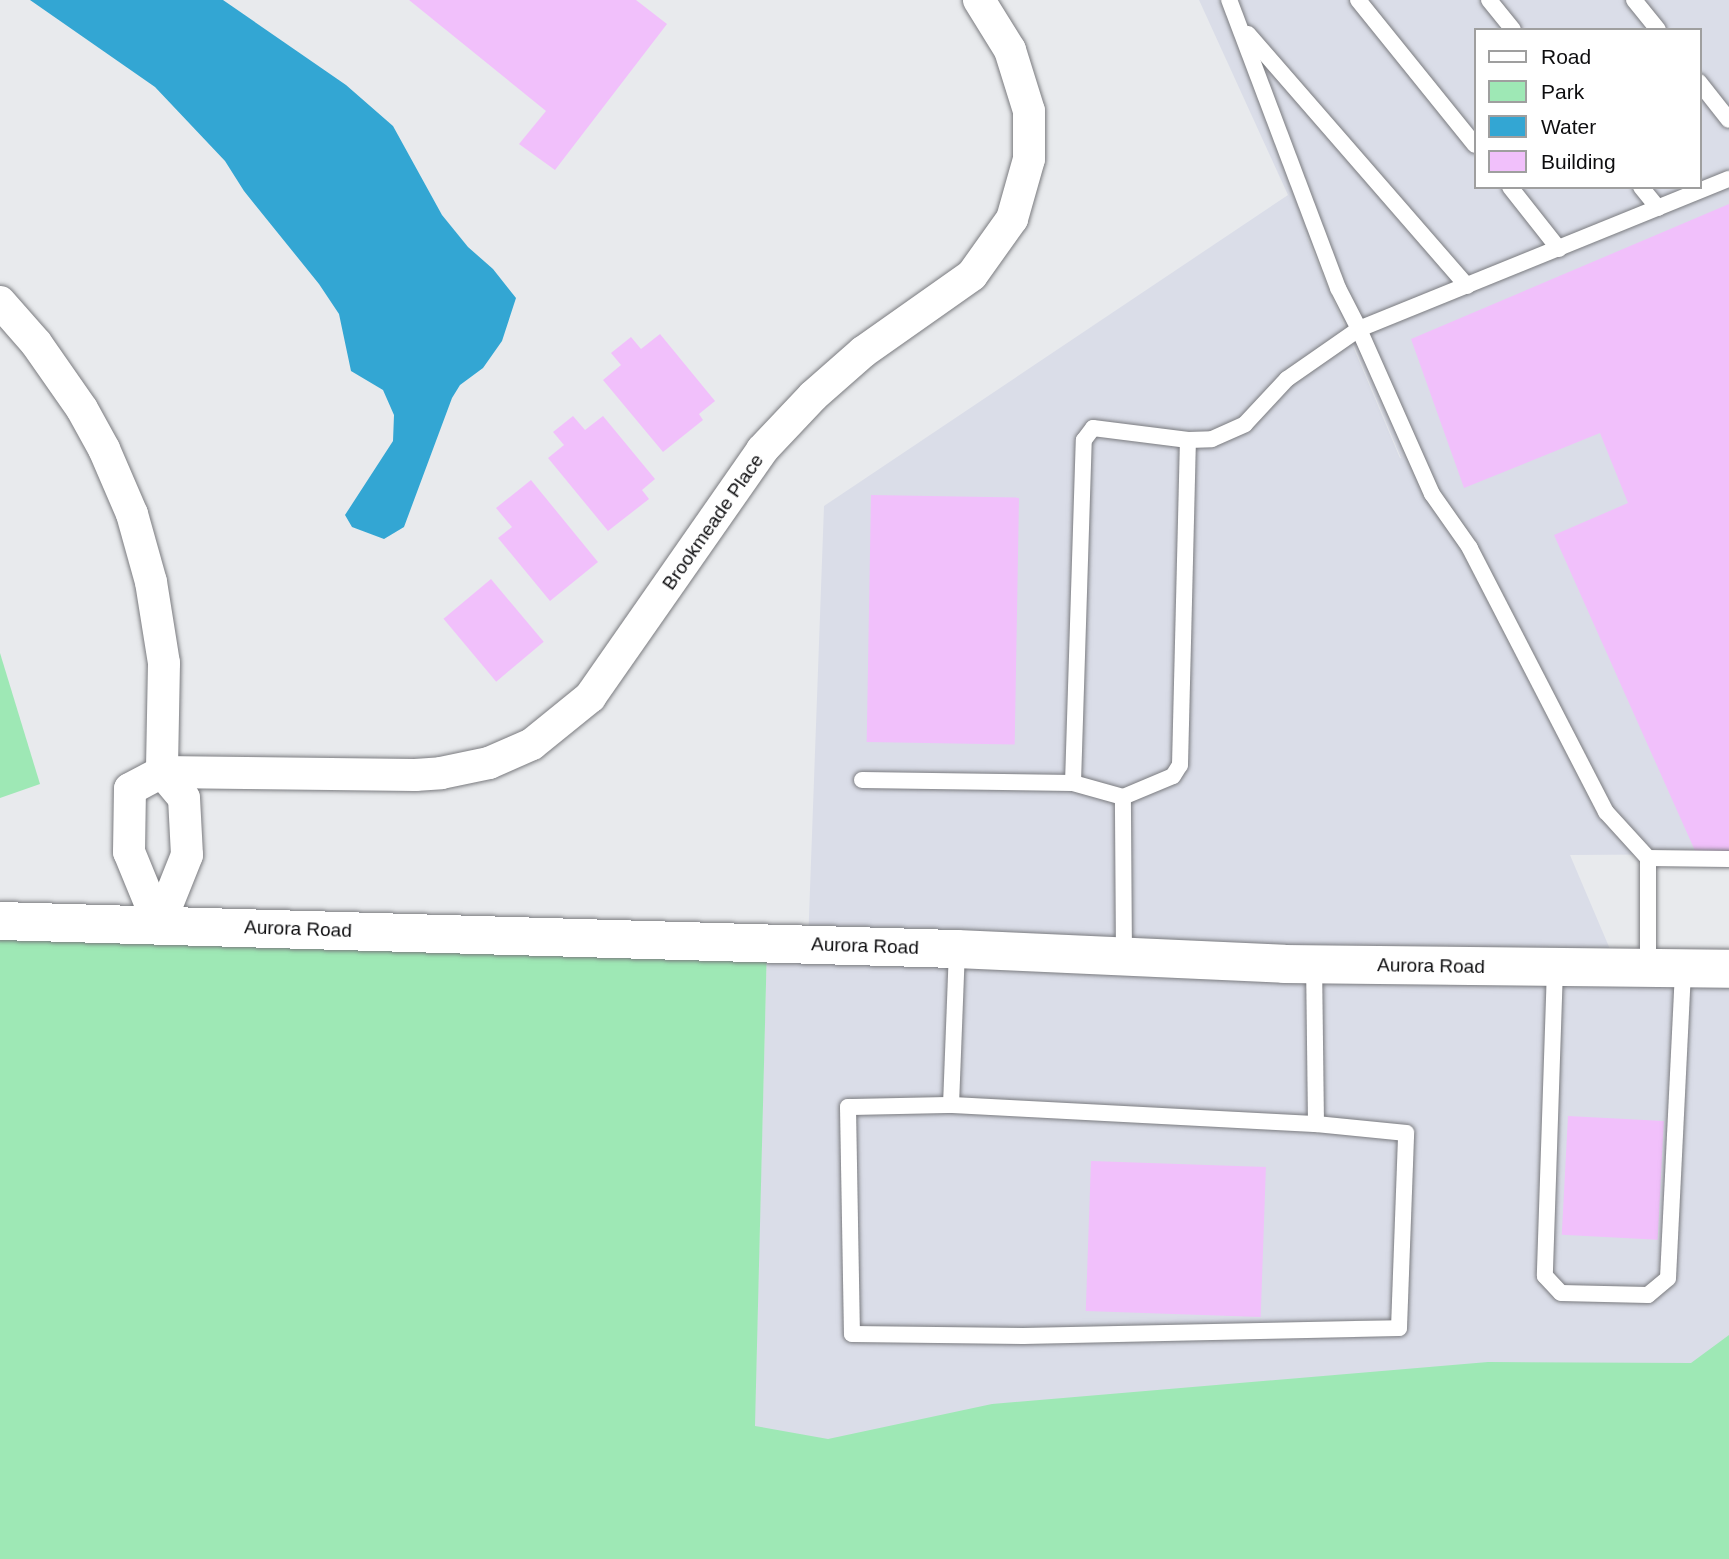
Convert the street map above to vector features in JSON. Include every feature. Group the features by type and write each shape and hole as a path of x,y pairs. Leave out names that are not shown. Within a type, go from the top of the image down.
{"main road":[{"name":"Aurora Road","path":"0,921 957,949 1314,964 1700,971"}],"street":[{"name":"Brookmeade Place","path":"162,772 441,774 489,764 532,744 590,697 762,450 813,396 863,352 972,275 1012,219 1029,159 1029,111 1010,50 979,0"},
{"path":"0,302 36,343 82,410 104,449 132,514 151,582 164,663 162,772 184,798 187,855 159,925"},
{"path":"159,925 129,852 130,789 162,772"}],"lane":[{"path":"1229,0 1338,288 1432,494 1470,548 1606,812 1648,858 1700,971 1668,1278 1648,1295 1561,1293 1545,1276 1555,968"},
{"path":"1358,0 1474,144"},
{"path":"1489,0 1511,28"},
{"path":"1634,0 1656,28"},
{"path":"1240,26 1467,286"},
{"path":"1701,85 1729,120"},
{"path":"1073,783 1083,440 1093,428 1188,440 1212,439 1245,424 1287,379 1359,329 1729,180"},
{"path":"1512,189 1559,248"},
{"path":"1643,189 1658,208"},
{"path":"862,780 1073,783 1123,797 1172,776 1180,765 1188,440"},
{"path":"1123,797 1124,957"},
{"path":"1648,858 1729,859"},
{"path":"951,1105 957,949"},
{"path":"1314,964 1316,1124"},
{"path":"951,1105 1316,1124 1406,1133 1399,1328 1023,1336 852,1334 848,1107 951,1105"}],"shaded area":[{"path":"1199,0 1729,0 1729,854 1570,855 1618,968 1729,969 1729,1435 752,1524 767,944 808,944 824,506 1288,195","holes":["1302,225 1312,246 1401,458"]}],"green space":[{"path":"0,653 40,784 0,798"},
{"path":"0,921 767,944 755,1426 828,1439 992,1404 1488,1362 1691,1363 1729,1335 1729,1559 0,1559"}],"water":[{"path":"30,0 223,0 346,85 393,126 442,215 468,247 493,269 516,298 502,341 483,368 460,385 452,398 404,527 384,539 352,527 345,515 393,441 394,415 383,390 351,371 339,314 319,284 244,191 225,161 155,87"}],"building":[{"path":"409,0 636,0 667,24 555,170 519,144 546,111"},
{"path":"1729,204 1729,853 1696,853 1554,535 1628,503 1600,433 1464,488 1411,339"},
{"path":"660,334 715,401 699,414 703,420 663,452 603,380 621,365 611,353 631,337 641,349"},
{"path":"573,416 585,430 603,416 655,479 642,490 649,499 608,531 548,458 564,445 553,432"},
{"path":"531,480 598,562 550,601 498,538 512,527 496,508"},
{"path":"871,495 1019,498 1015,745 867,742"},
{"path":"491,579 544,642 496,682 444,619"},
{"path":"1568,1116 1664,1121 1658,1240 1562,1235"},
{"path":"1091,1161 1266,1167 1261,1317 1086,1311"}]}
